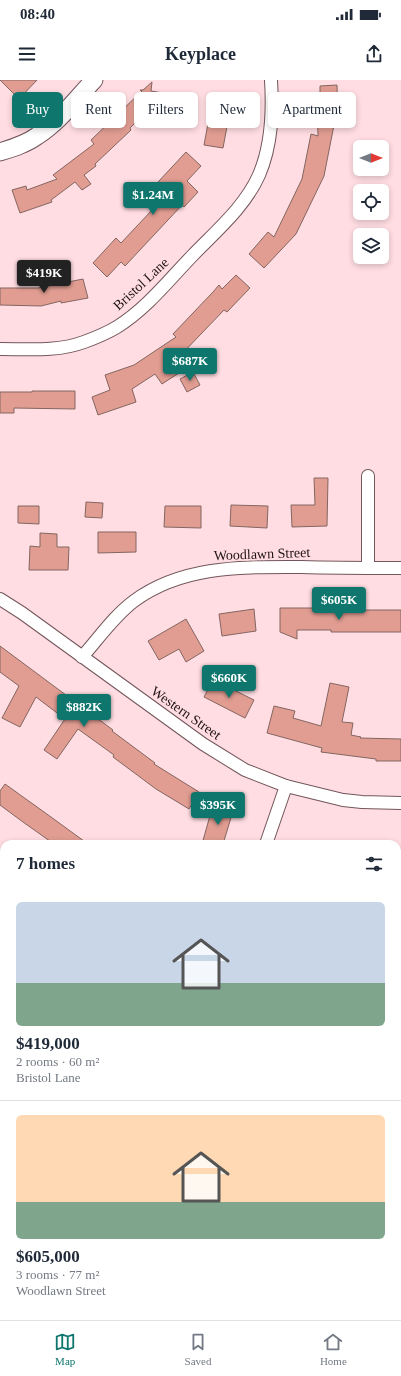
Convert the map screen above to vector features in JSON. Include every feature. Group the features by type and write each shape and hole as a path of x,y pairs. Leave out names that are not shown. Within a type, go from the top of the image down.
{"street":[{"path":"0,152 20,145 36,137 52,125 94,80"},
{"name":"Bristol Lane","path":"0,349 44,350 67,347 82,343 117,327 136,313 154,296 236,210 253,187 265,159 271,123 271,80"},
{"path":"368,476 368,568"},
{"name":"Woodlawn Street","path":"82,657 123,611 135,601 149,592 184,576 210,570 232,568 401,568"},
{"name":"Western Street","path":"0,599 22,613 203,744 245,770 286,786 342,800 401,803"},
{"path":"267,840 286,786"}],"building":[{"path":"0,80 37,80 26,92 12,92"},
{"path":"152,82 151,91 157,92 141,92 142,91 140,90 143,90"},
{"path":"337,85 337,92 320,92 320,86"},
{"path":"134,99 134,124 130,128 131,130 95,164 96,166 84,175 91,184 82,190 75,182 51,200 52,202 20,213 12,190 26,186 27,190 57,179 53,175 94,144 91,140 103,128 126,128 126,106"},
{"path":"207,128 227,128 223,148 204,145"},
{"path":"318,128 333,128 324,176 296,234 264,268 249,254 268,232 274,237 302,179 311,134 318,136"},
{"path":"186,152 201,166 187,181 198,192 184,207 182,205 125,266 121,262 107,277 93,263 116,238 121,243 169,192 158,182"},
{"path":"236,275 250,288 227,312 224,310 178,358 185,369 162,384 155,374 132,389 136,402 98,415 92,397 110,390 105,375 134,365 176,337 173,334 219,285 222,289"},
{"path":"83,279 88,298 61,303 61,301 41,306 0,305 0,288 38,288"},
{"path":"193,372 200,385 187,392 180,379"},
{"path":"75,391 75,409 14,408 14,413 0,413 0,392"},
{"path":"314,478 328,478 327,526 292,527 291,505 315,505"},
{"path":"86,502 103,503 102,518 85,517"},
{"path":"231,505 268,506 267,528 230,526"},
{"path":"18,506 39,506 39,524 18,523"},
{"path":"165,506 201,506 201,528 164,527"},
{"path":"98,532 136,532 136,552 98,553"},
{"path":"40,533 57,534 57,547 69,547 68,570 29,570 30,546 40,547"},
{"path":"280,608 315,608 315,610 401,610 401,632 331,632 331,630 297,630 297,639 280,632"},
{"path":"254,609 256,631 222,636 219,614"},
{"path":"186,619 204,651 186,662 179,649 159,660 148,641"},
{"path":"0,646 113,730 112,731 155,763 154,764 199,792 189,809 156,789 113,757 114,755 78,729 57,759 44,750 65,719 36,697 20,727 2,718 19,686 0,672"},
{"path":"213,680 224,685 229,695 228,687 254,700 245,718 204,697"},
{"path":"330,683 349,687 342,722 353,723 351,735 361,737 360,738 401,739 401,761 376,761 376,759 321,752 322,748 267,733 274,706 295,711 293,718 321,726"},
{"path":"5,784 82,840 48,840 0,805 0,791"},
{"path":"213,805 233,811 224,840 203,840"}]}
